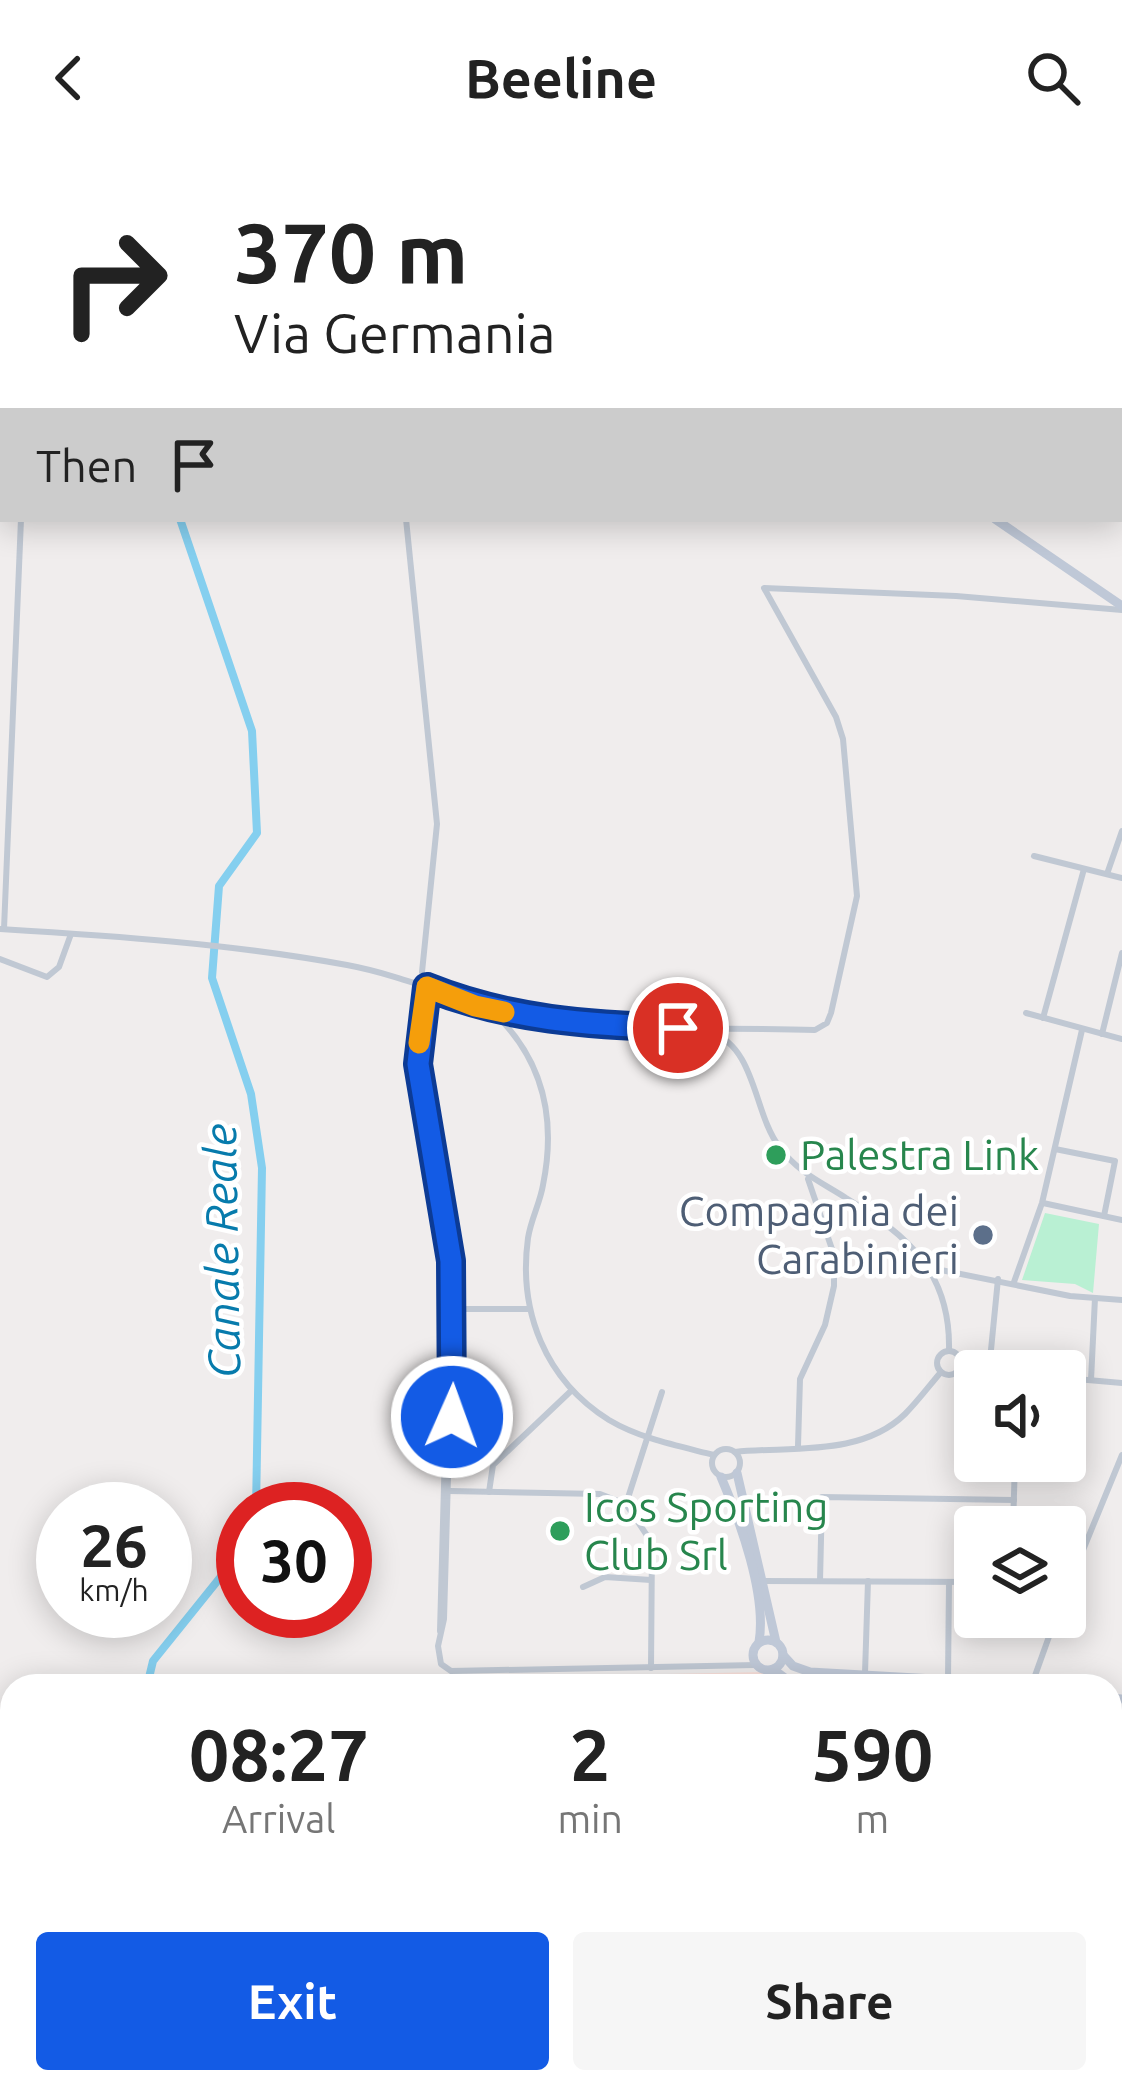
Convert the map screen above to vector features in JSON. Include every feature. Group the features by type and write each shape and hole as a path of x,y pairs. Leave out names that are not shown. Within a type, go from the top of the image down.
{"street":[{"path":"21,522 2,929 347,965 490,1009 577,1024 708,1031 815,1030 827,1024 857,896 843,739 836,717 764,588 1122,608"},
{"path":"406,522 437,824 422,972 427,987 420,1025 420,1093 451,1261 453,1309 447,1364 441,1664 451,1671 756,1665 779,1674"},
{"path":"999,522 1122,608"},
{"path":"1107,874 1122,831"},
{"path":"1034,856 1122,878"},
{"path":"1043,1018 1084,868"},
{"path":"0,959 47,977 59,967 71,934"},
{"path":"1102,1034 1122,953"},
{"path":"490,1009 516,1033 532,1059 549,1126 542,1189 527,1247 529,1309 549,1361 572,1390 610,1420 647,1437 714,1455 725,1449 840,1445 884,1430 904,1415 941,1372 939,1357 949,1351"},
{"path":"1026,1013 1122,1039"},
{"path":"1014,1282 1042,1203 1082,1030"},
{"path":"708,1031 727,1038 741,1054 763,1120 779,1148 807,1177 882,1221 937,1278 946,1306 949,1351"},
{"path":"1055,1149 1115,1161 1104,1216"},
{"path":"798,1446 800,1379 825,1325 834,1286 834,1255 807,1177"},
{"path":"1042,1203 1122,1220"},
{"path":"929,1268 1070,1296 1122,1300"},
{"path":"993,1350 998,1279"},
{"path":"1091,1380 1095,1298"},
{"path":"453,1309 529,1309"},
{"path":"440,1631 450,1491 451,1333"},
{"path":"949,1351 954,1354"},
{"path":"941,1372 954,1373"},
{"path":"1086,1380 1122,1383"},
{"path":"489,1492 493,1465 572,1390"},
{"path":"626,1504 662,1392"},
{"path":"735,1452 776,1642 794,1666 847,1674"},
{"path":"714,1455 712,1466 738,1515 762,1623 753,1650 756,1665"},
{"path":"1086,1538 1122,1455"},
{"path":"721,1477 737,1473"},
{"path":"1014,1482 1014,1506"},
{"path":"450,1491 600,1494 626,1504 652,1543 651,1669"},
{"path":"820,1581 822,1497 1014,1500"},
{"path":"583,1587 604,1577 651,1580"},
{"path":"764,1581 954,1582"},
{"path":"865,1674 868,1581"},
{"path":"948,1674 950,1582"},
{"path":"1036,1674 1049,1638"},
{"path":"759,1642 776,1642"},
{"path":"772,1669 783,1655"},
{"path":"526,1670 526,1674"}],"shaded area":[{"path":"763,1672 766,1674 667,1674"}],"green space":[{"path":"1045,1213 1099,1224 1093,1293 1075,1284 1022,1280"}],"waterway":[{"name":"Canale Reale","path":"181,522 252,731 257,833 219,886 212,978 251,1094 262,1168 256,1482"},
{"name":"Canale Reale","path":"150,1674 153,1661 216,1583"}],"slow traffic":[{"path":"419,1043 427,987 504,1012"}],"place":[{"name":"Palestra Link","path":"776,1155"},
{"name":"Compagnia dei Carabinieri","path":"983,1235"},
{"name":"Icos Sporting Club Srl","path":"560,1531"}],"route":[{"path":"452,1417 451,1261 418,1064 427,987 475,1006 546,1020 678,1028"}]}
